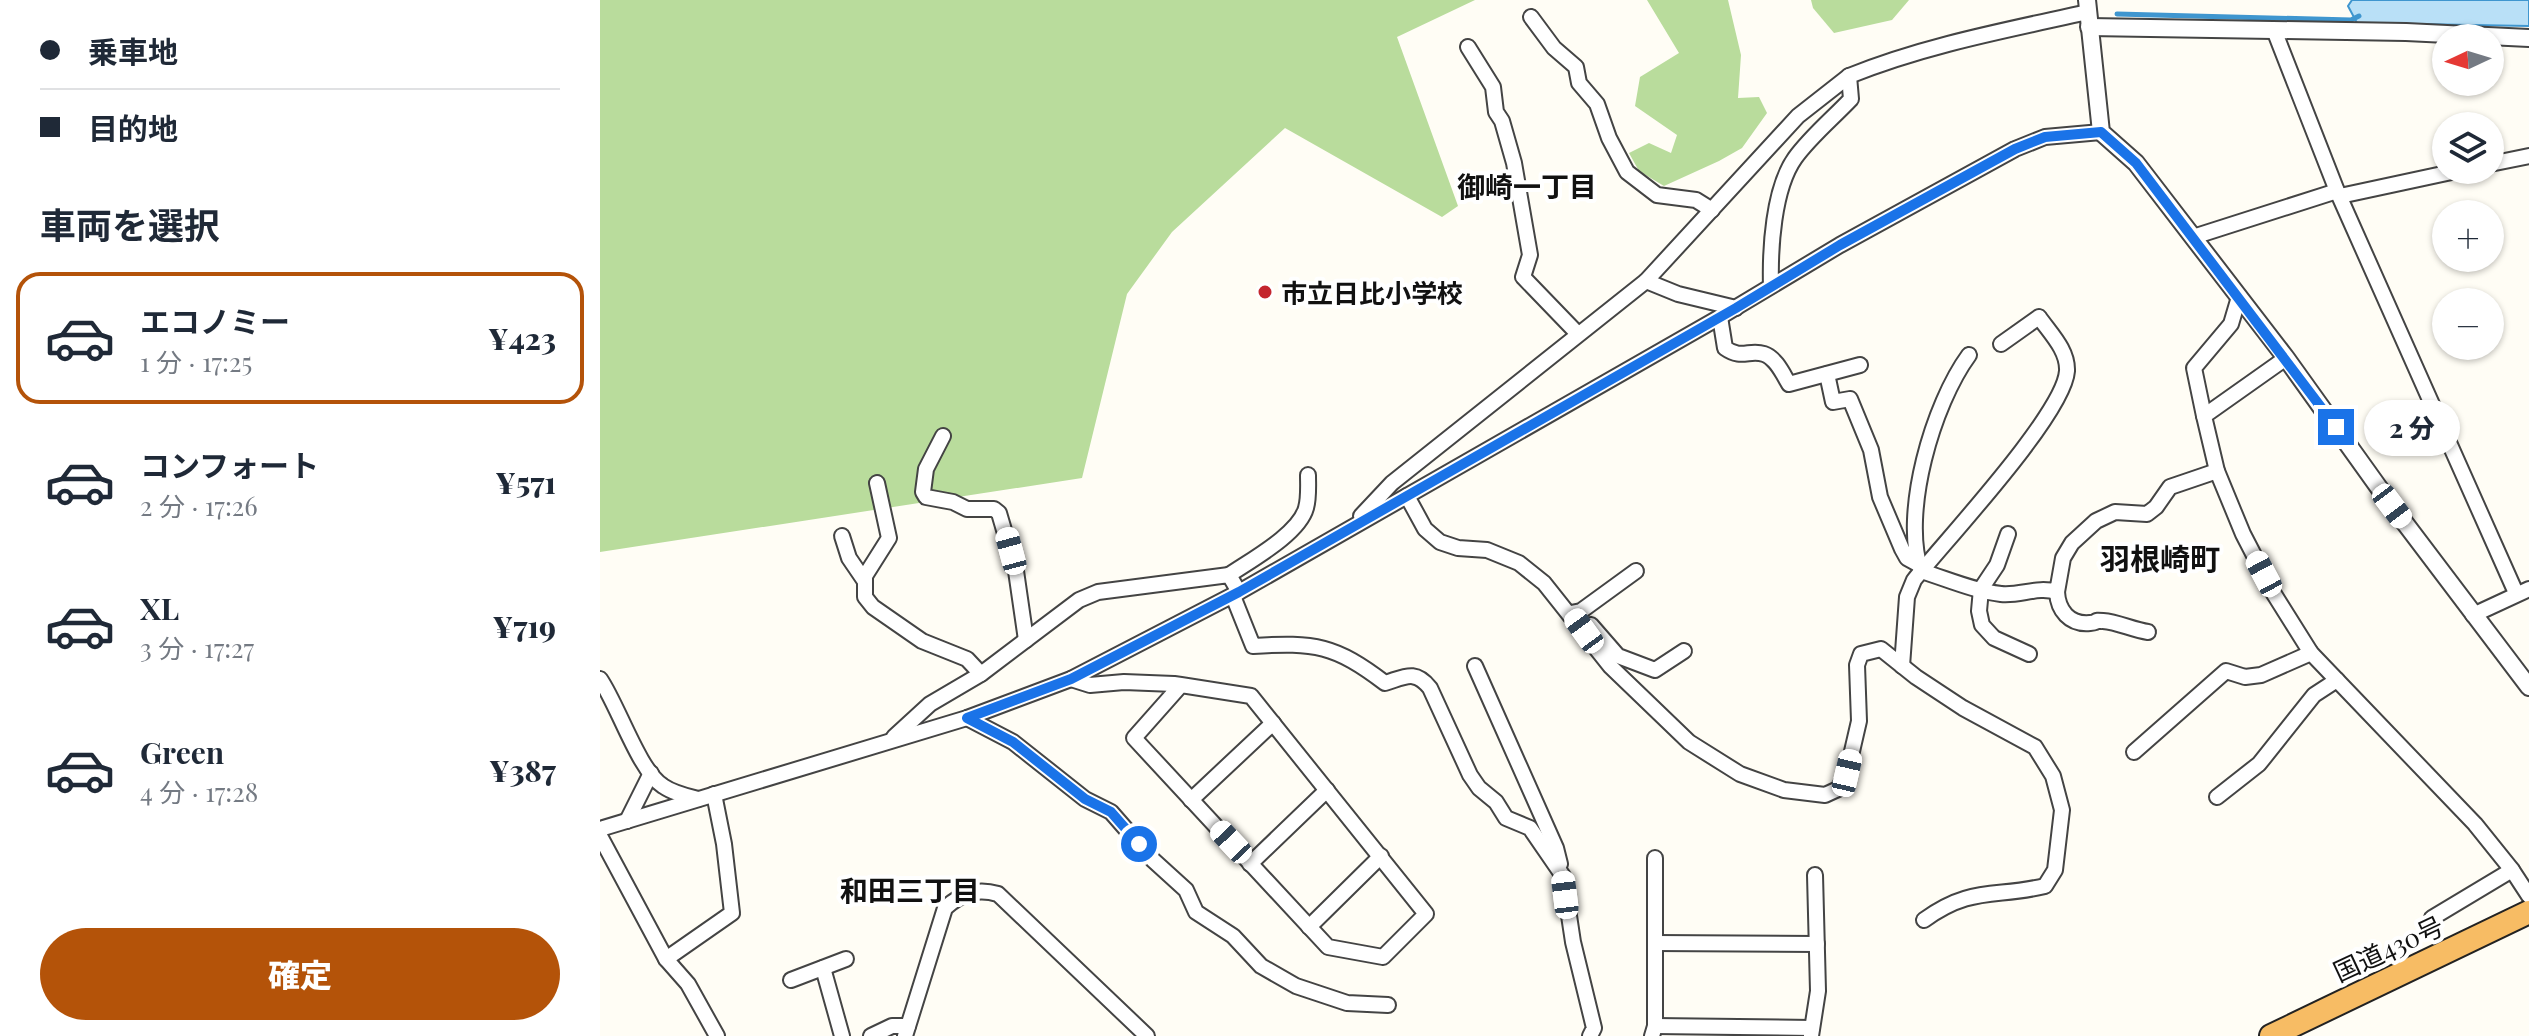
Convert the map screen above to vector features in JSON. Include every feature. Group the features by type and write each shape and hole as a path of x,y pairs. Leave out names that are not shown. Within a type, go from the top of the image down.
{"highway":[{"name":"国道430号","path":"2271,1036 2529,912"}],"street":[{"path":"2088,13 2101,132 2136,163 2286,358 2529,687"},
{"path":"1352,525 1392,483 1646,281 1798,116 1849,76 1937,46 2088,13 2274,30 2529,38"},
{"path":"1531,17 1554,48 1576,67 1579,83 1597,104 1609,138 1627,172 1657,195 1696,200 1712,210"},
{"path":"2274,30 2339,194 2523,591 2473,615"},
{"path":"1468,47 1493,87 1496,112 1502,121 1514,163 1530,255 1523,277 1578,334"},
{"path":"1771,286 1770,257 1781,190 1794,159 1851,99 1849,76"},
{"path":"600,829 967,718 1071,679 1236,594 1736,308 1840,245 2015,149 2045,137 2101,132"},
{"path":"2504,161 2529,156"},
{"path":"2193,237 2339,194 2432,176"},
{"path":"1646,281 1678,294 1736,308"},
{"path":"2239,297 2231,324 2194,368 2217,471 2249,546 2274,594 2311,653 2475,824 2529,896"},
{"path":"1720,317 1725,348 1735,355 1763,353 1775,362 1789,384 1860,365"},
{"path":"1902,666 1907,597 1920,568 2044,422 2062,392 2067,371 2064,353 2039,317 2001,344"},
{"path":"1920,568 1915,555 1914,515 1920,481 1944,396 1969,355"},
{"path":"2204,416 2286,358"},
{"path":"1827,374 1833,402 1850,399 1871,450 1880,497 1907,558 1920,568 2000,594 2047,589 2057,592"},
{"path":"943,436 926,469 923,492 926,497 953,502 967,509 994,509 999,513 1016,571 1026,640"},
{"path":"2148,632 2100,620 2088,624 2064,615 2058,604 2057,592 2063,558 2072,543 2096,521 2115,512 2147,514 2170,487 2217,471"},
{"path":"891,740 930,704 981,674 1079,600 1098,592 1229,575 1300,522 1307,507 1308,475"},
{"path":"864,580 889,538 877,483"},
{"path":"1407,496 1425,529 1440,542 1458,548 1487,550 1519,563 1576,612 1618,656 1655,670 1684,651"},
{"path":"2008,534 1997,565 1981,589 1979,611 1982,625 1994,638 2029,654"},
{"path":"842,536 849,558 864,580 865,597 873,607 922,641 967,659 981,674"},
{"path":"1576,612 1636,571"},
{"path":"1229,575 1253,646 1310,644 1324,647 1361,665 1385,683 1411,675 1422,678 1442,708 1470,775 1479,788 1496,802 1506,818 1530,828 1563,876"},
{"path":"1576,612 1610,666 1689,742 1740,774 1784,790 1825,795 1838,789 1847,773 1859,721 1857,665 1861,654 1881,649 1963,708 2035,747 2053,776 2062,810 2055,870 2045,886 1962,897 1924,920"},
{"path":"2134,752 2226,671 2245,677 2261,675 2311,653"},
{"path":"1475,666 1556,848 1573,942 1594,1028 1590,1036"},
{"path":"600,679 659,784 698,799"},
{"path":"1071,679 1090,685 1124,682 1181,685 1251,696 1426,914 1383,957 1328,947 1134,738 1181,685"},
{"path":"2217,797 2259,764 2314,695 2337,680"},
{"path":"967,718 1013,742 1085,799 1111,812 1153,860 1186,890 1196,912 1233,936 1261,966 1296,986 1347,1003 1388,1005"},
{"path":"1191,800 1273,723"},
{"path":"627,821 651,773"},
{"path":"1250,864 1327,790"},
{"path":"666,959 732,913 714,794"},
{"path":"600,836 666,959 688,984 717,1036"},
{"path":"1309,927 1381,856"},
{"path":"1655,858 1654,1031 1811,1032 1818,991 1815,875"},
{"path":"2432,918 2512,870"},
{"path":"871,1036 892,1026 907,1031 945,908 956,898 984,890 998,894 1147,1036"},
{"path":"1655,943 1817,944"},
{"path":"791,980 846,959"},
{"path":"823,968 842,1036"}],"green space":[{"path":"600,0 1475,0 1397,37 1458,206 1442,217 1285,128 1172,232 1127,294 1082,478 600,552"},
{"path":"1647,0 1728,0 1741,55 1738,98 1759,97 1767,113 1742,148 1664,186 1639,171 1629,153 1649,143 1671,153 1677,135 1635,106 1640,77 1679,53"},
{"path":"1811,0 1909,0 1892,20 1834,33 1813,8"}],"water":[{"path":"2352,0 2529,0 2529,26 2357,23 2348,6"}],"waterway":[{"path":"2117,14 2351,20 2359,16"}],"place":[{"name":"市立日比小学校","path":"1265,292"}],"district":[{"name":"御崎一丁目","path":"1527,185"},
{"name":"羽根崎町","path":"2160,558"},
{"name":"和田三丁目","path":"910,889"}],"route":[{"path":"1139,844 1111,812 1085,799 1013,742 967,718 1071,679 1239,592 1736,308 1840,245 2015,149 2045,137 2101,132 2136,163 2336,427"}]}
